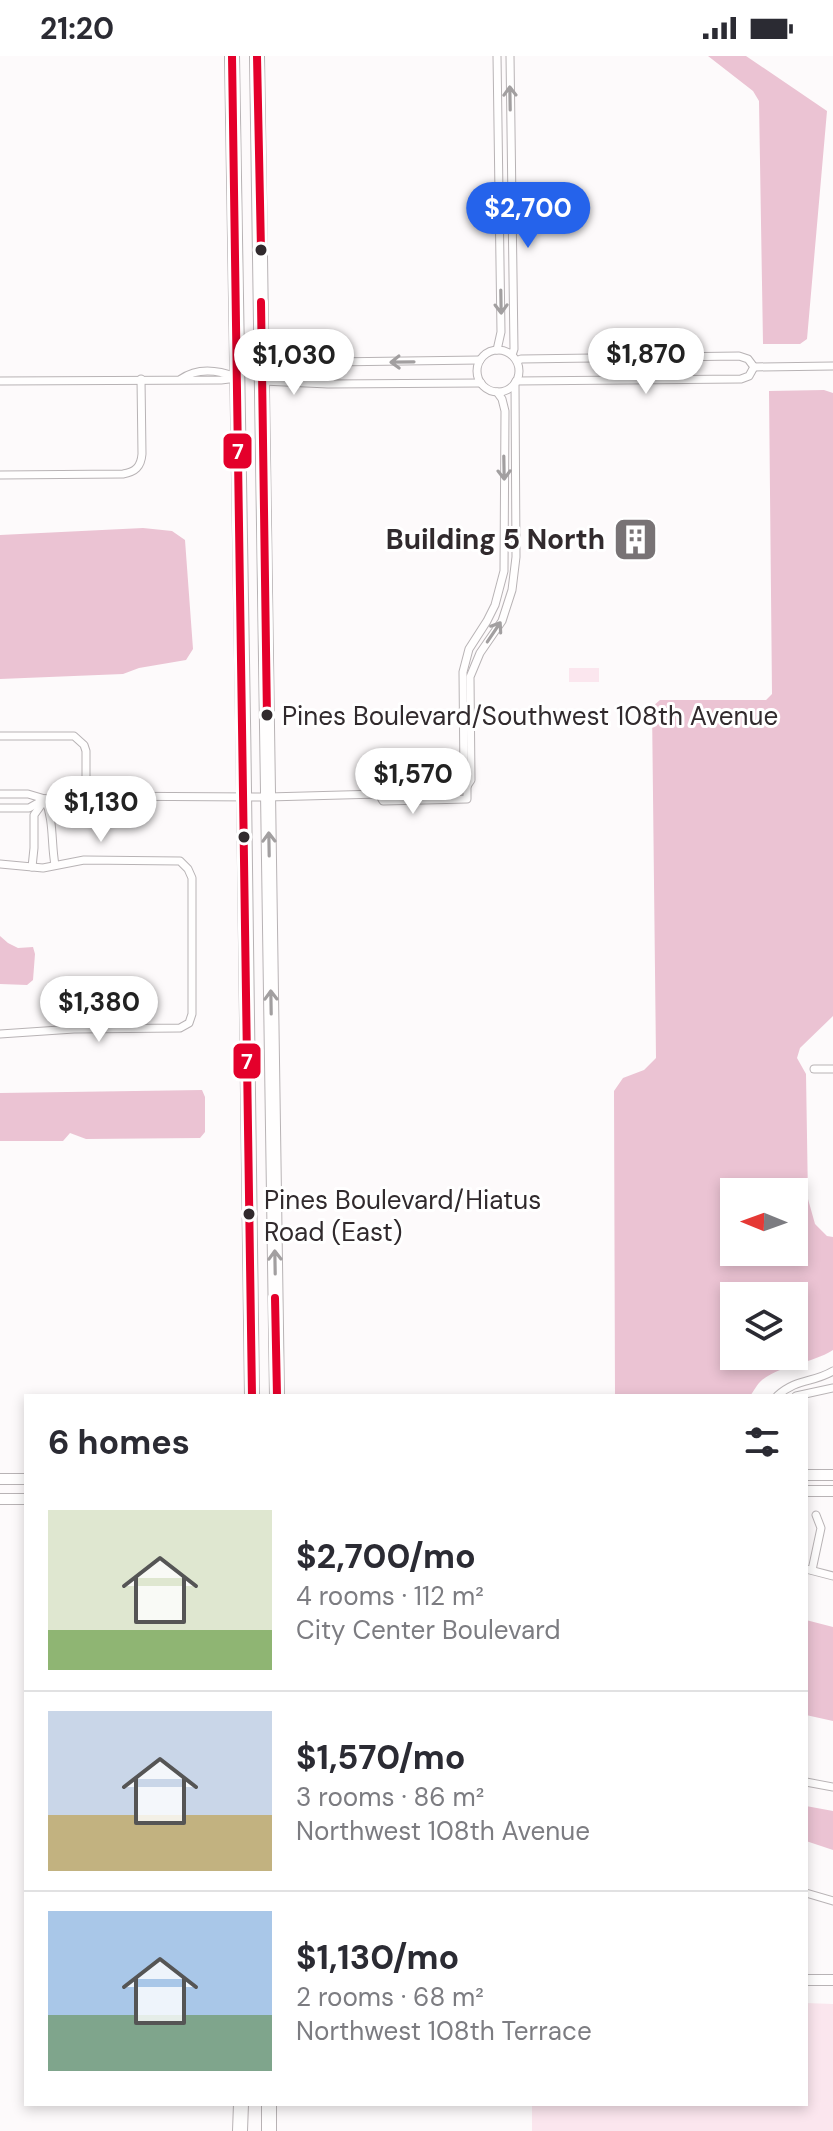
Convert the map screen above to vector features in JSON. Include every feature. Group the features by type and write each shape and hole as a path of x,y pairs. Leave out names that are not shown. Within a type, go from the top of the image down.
{"highway":[{"path":"232,56 252,1394"},
{"path":"257,56 277,1394"},
{"path":"238,338 244,357 263,381"},
{"path":"237,378 251,389 263,405"},
{"path":"240,2131 241,2106"},
{"path":"269,2106 269,2131"}],"main road":[{"path":"808,1475 833,1475"},
{"path":"0,1479 24,1479"},
{"path":"808,1491 833,1491"},
{"path":"0,1499 24,1499"},
{"path":"808,1980 833,1980"}],"street":[{"path":"497,56 501,335 497,350"},
{"path":"467,786 471,780 471,672 502,621 515,573 517,544 516,382 519,371 514,358 510,56"},
{"path":"499,140 511,139"},
{"path":"497,350 521,359 739,356 748,359 754,367 749,376 741,379 516,382 497,392 481,383 477,369 484,355 497,350"},
{"path":"263,360 480,360"},
{"path":"754,367 833,366"},
{"path":"0,381 181,379 189,373 208,371 220,371 237,378"},
{"path":"0,475 123,474 138,468 142,454 141,379"},
{"path":"263,381 326,384 481,383"},
{"path":"379,794 383,801 467,799 463,672 469,649 495,605 504,571 505,411 497,392"},
{"path":"0,736 74,736 86,751 86,796"},
{"path":"379,794 382,788 467,786"},
{"path":"0,794 28,794 45,799 379,794"},
{"path":"0,808 29,808 45,799"},
{"path":"45,799 51,813 51,846 55,865"},
{"path":"32,867 34,815 45,799"},
{"path":"0,864 43,868 84,860 180,861 192,878 192,1014 189,1023 180,1028 74,1029 0,1034"},
{"path":"814,1069 833,1069"},
{"path":"780,1394 793,1384 833,1371"},
{"path":"805,1394 833,1388"},
{"path":"816,1515 821,1528 809,1569 833,1576"},
{"path":"808,1782 833,1787"},
{"path":"808,1894 833,1901"}],"shaded area":[{"path":"708,56 746,56 827,111 807,339 800,344 763,344 759,101 753,91"},
{"path":"824,390 833,393 833,1016 800,1048 797,1058 806,1074 808,1178 720,1178 720,1266 808,1266 808,1199 815,1224 827,1236 833,1237 833,1350 808,1361 808,1282 720,1282 720,1370 781,1370 760,1382 751,1394 615,1394 614,1091 623,1078 644,1070 656,1058 652,707 660,700 766,700 772,694 769,391"},
{"path":"143,528 172,531 185,540 193,649 186,660 123,674 0,679 0,535"},
{"path":"569,668 599,668 599,682 569,682"},
{"path":"0,936 18,948 33,947 33,980 27,985 0,984"},
{"path":"202,1090 205,1097 205,1132 200,1138 86,1139 70,1133 63,1141 0,1141 0,1093"},
{"path":"808,1621 833,1627 833,1721 808,1715"},
{"path":"808,1806 833,1811 833,1850 808,1842"},
{"path":"808,2003 833,2004 833,2131 532,2131 532,2106 808,2106"}],"transit line":[{"name":"7","path":"232,56 252,1394"},
{"name":"7","path":"257,56 261,250"},
{"name":"7","path":"261,302 267,718"},
{"name":"7","path":"275,1298 277,1394"}],"place":[{"name":"Building 5 North","path":"636,539"},
{"name":"Pines Boulevard/Southwest 108th Avenue","path":"267,715"},
{"name":"Pines Boulevard/Hiatus Road (East)","path":"249,1214"}]}
